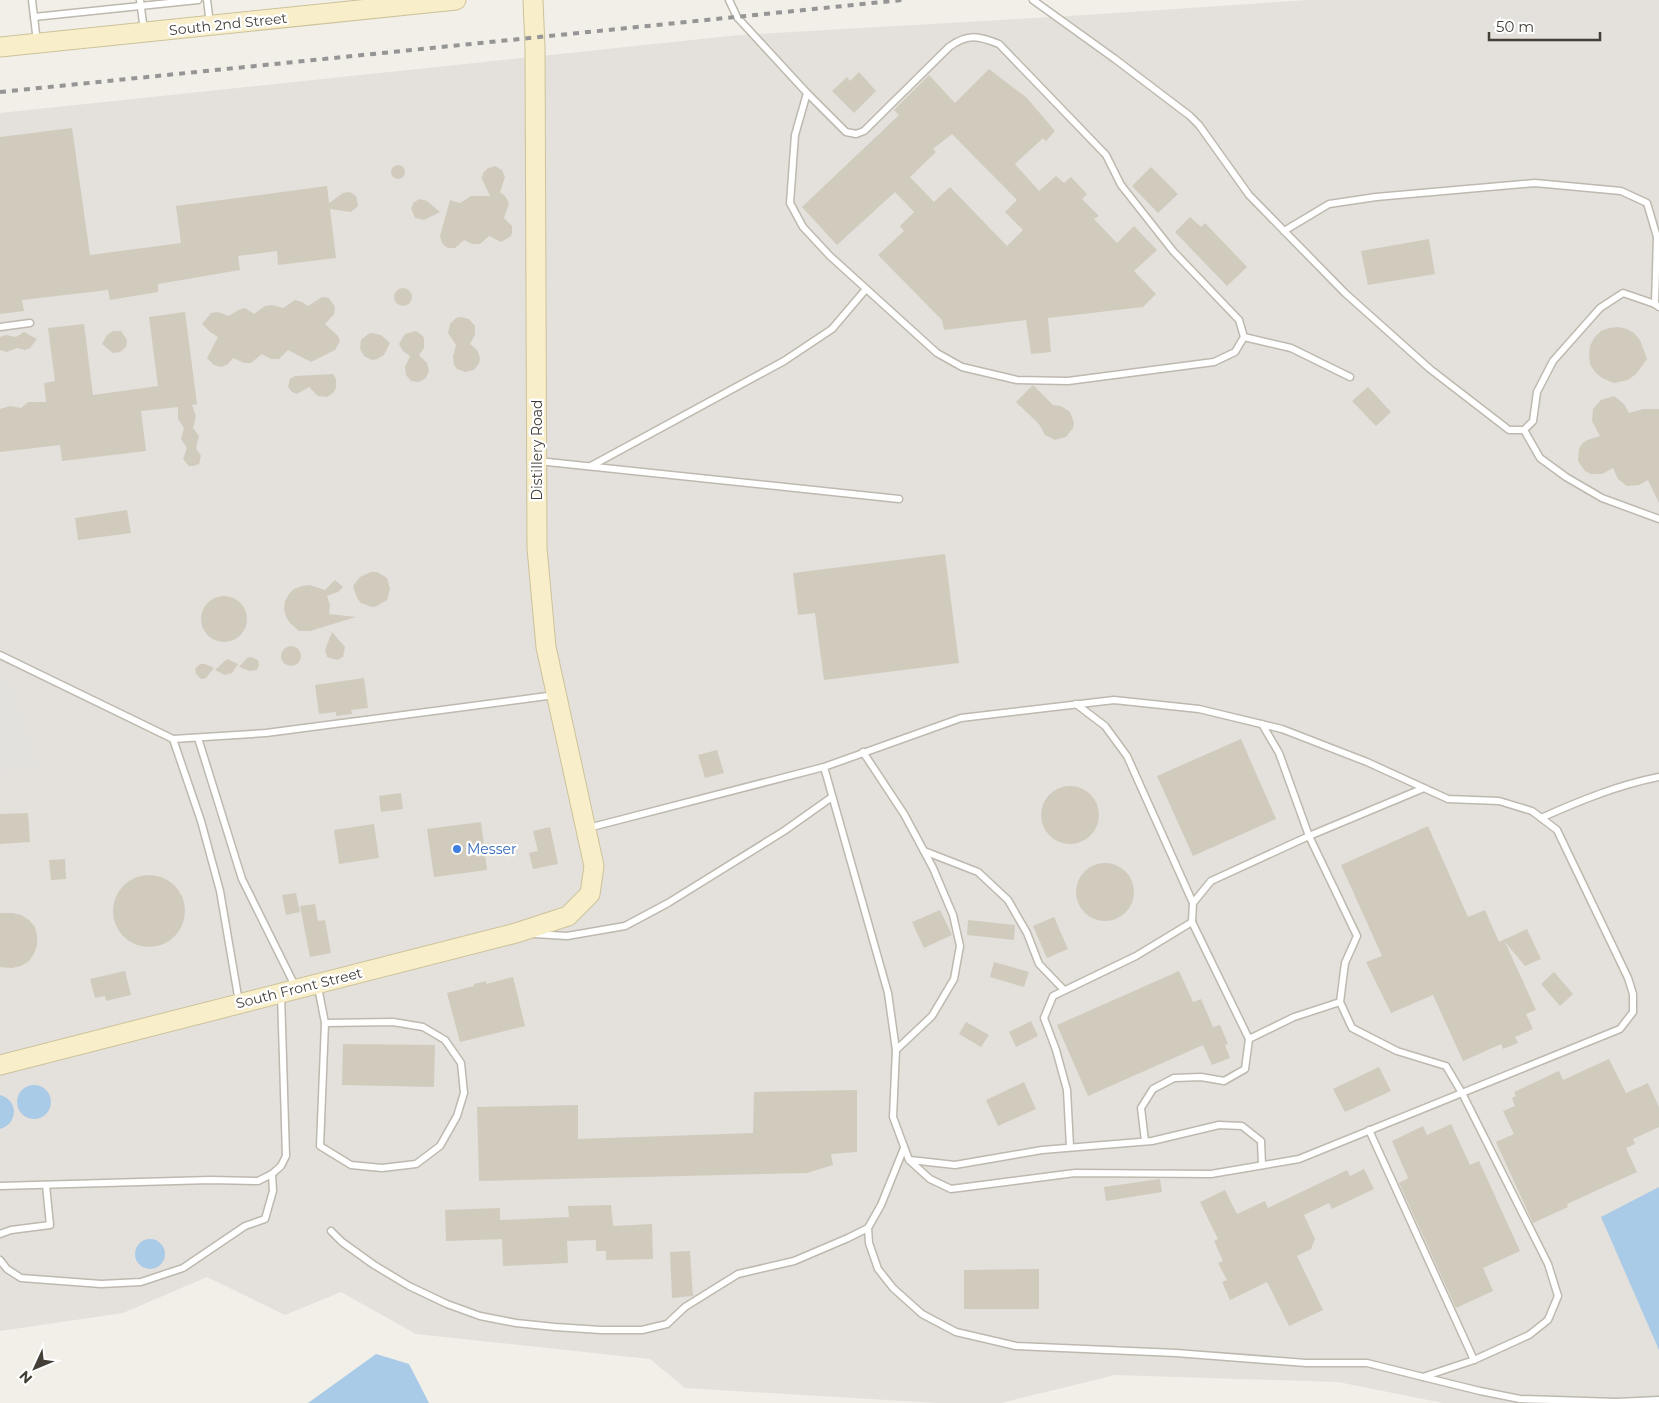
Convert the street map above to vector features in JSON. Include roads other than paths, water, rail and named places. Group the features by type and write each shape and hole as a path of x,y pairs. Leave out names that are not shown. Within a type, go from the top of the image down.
{"street":[{"name":"South 2nd Street","path":"0,48 452,0"},
{"name":"Distillery Road","path":"533,0 536,47 537,548 546,647 594,866 590,894"},
{"name":"South Front Street","path":"0,1065 516,933 568,916 590,894"}],"lane":[{"path":"32,0 37,44"},
{"path":"34,17 141,3 198,0"},
{"path":"207,0 210,26"},
{"path":"729,0 737,17 807,93 846,132 856,134 864,131 949,47 958,41 969,37 982,38 1000,44 1106,154 1121,185 1173,251 1239,320 1244,337 1235,352 1214,362 1068,381 1017,380 962,367 937,353 830,256 803,227 790,203 795,135 807,93"},
{"path":"1033,0 1190,116 1249,195 1284,231 1366,313 1430,369 1509,430 1524,430 1533,421 1537,392 1553,361 1600,308 1623,293 1657,305 1657,236 1647,203 1621,191 1535,183 1376,197 1329,204 1284,231"},
{"path":"141,3 144,32"},
{"path":"590,466 784,361 832,329 866,289"},
{"path":"0,327 30,323"},
{"path":"1244,337 1291,348 1350,377"},
{"path":"1524,430 1540,458 1566,477 1602,498 1659,519"},
{"path":"537,460 899,499"},
{"path":"0,655 173,739 266,733 556,695"},
{"path":"585,828 824,767 961,718 1114,700 1199,708 1282,729 1367,762 1448,799 1498,801 1532,811 1557,830 1628,978 1633,994 1633,1012 1620,1029 1299,1159 1211,1174 1075,1173 951,1189 930,1179 909,1160 893,1117 896,1050 888,993 824,767"},
{"path":"1076,704 1105,726 1127,756 1193,903 1192,922 1249,1039 1245,1069 1224,1081 1202,1077 1174,1078 1153,1088 1141,1108 1144,1141"},
{"path":"1262,724 1279,753 1309,836 1357,936 1345,963 1340,1002 1352,1028 1397,1051 1446,1066 1462,1093 1548,1264 1558,1296 1548,1320 1529,1335 1474,1360 1423,1377"},
{"path":"0,1186 210,1180 258,1181 272,1174 281,1166 286,1156 289,991 242,879 198,738"},
{"path":"173,739 201,821 220,891 239,1004"},
{"path":"863,752 904,814 933,868 953,915 960,946 954,979 932,1016 896,1050"},
{"path":"1541,818 1578,801 1659,776"},
{"path":"1193,903 1211,881 1309,836 1424,788"},
{"path":"516,933 567,936 625,926 693,888 784,831 832,797"},
{"path":"924,851 978,872 1008,900 1027,933 1039,964 1064,990"},
{"path":"1070,1148 1067,1090 1056,1050 1044,1018 1053,996 1136,956 1192,922"},
{"path":"317,983 325,1023 320,1146 351,1165 382,1168 416,1164 440,1146 457,1116 464,1093 461,1063 445,1040 423,1027 393,1022 325,1023"},
{"path":"1249,1039 1294,1017 1340,1002"},
{"path":"909,1160 955,1165 1042,1150 1144,1141 1219,1126 1242,1126 1261,1141 1262,1165"},
{"path":"1369,1130 1474,1360"},
{"path":"904,1148 884,1198 868,1228 869,1243 878,1269 893,1288 922,1314 956,1332 1016,1346 1176,1353 1306,1364 1368,1363 1520,1399 1616,1402 1659,1400"},
{"path":"0,1260 8,1269 21,1278 102,1284 141,1282 183,1268 245,1226 265,1218 274,1191 272,1174"},
{"path":"0,1234 11,1230 50,1225 46,1185"},
{"path":"331,1231 342,1242 374,1265 409,1286 447,1304 480,1316 516,1323 555,1327 642,1330 667,1324 685,1307 738,1274 794,1261 868,1228"}],"water":[{"path":"34,1085 46,1090 51,1102 46,1114 34,1119 22,1114 17,1102 22,1090"},
{"path":"0,1095 11,1102 14,1112 10,1122 0,1129"},
{"path":"1659,1187 1659,1350 1601,1217"},
{"path":"150,1239 161,1243 165,1254 161,1265 150,1269 139,1265 135,1254 139,1243"},
{"path":"376,1354 409,1364 429,1403 308,1403"}],"railway":[{"path":"0,92 902,0"}],"place":[{"name":"Messer","path":"457,849"}]}
